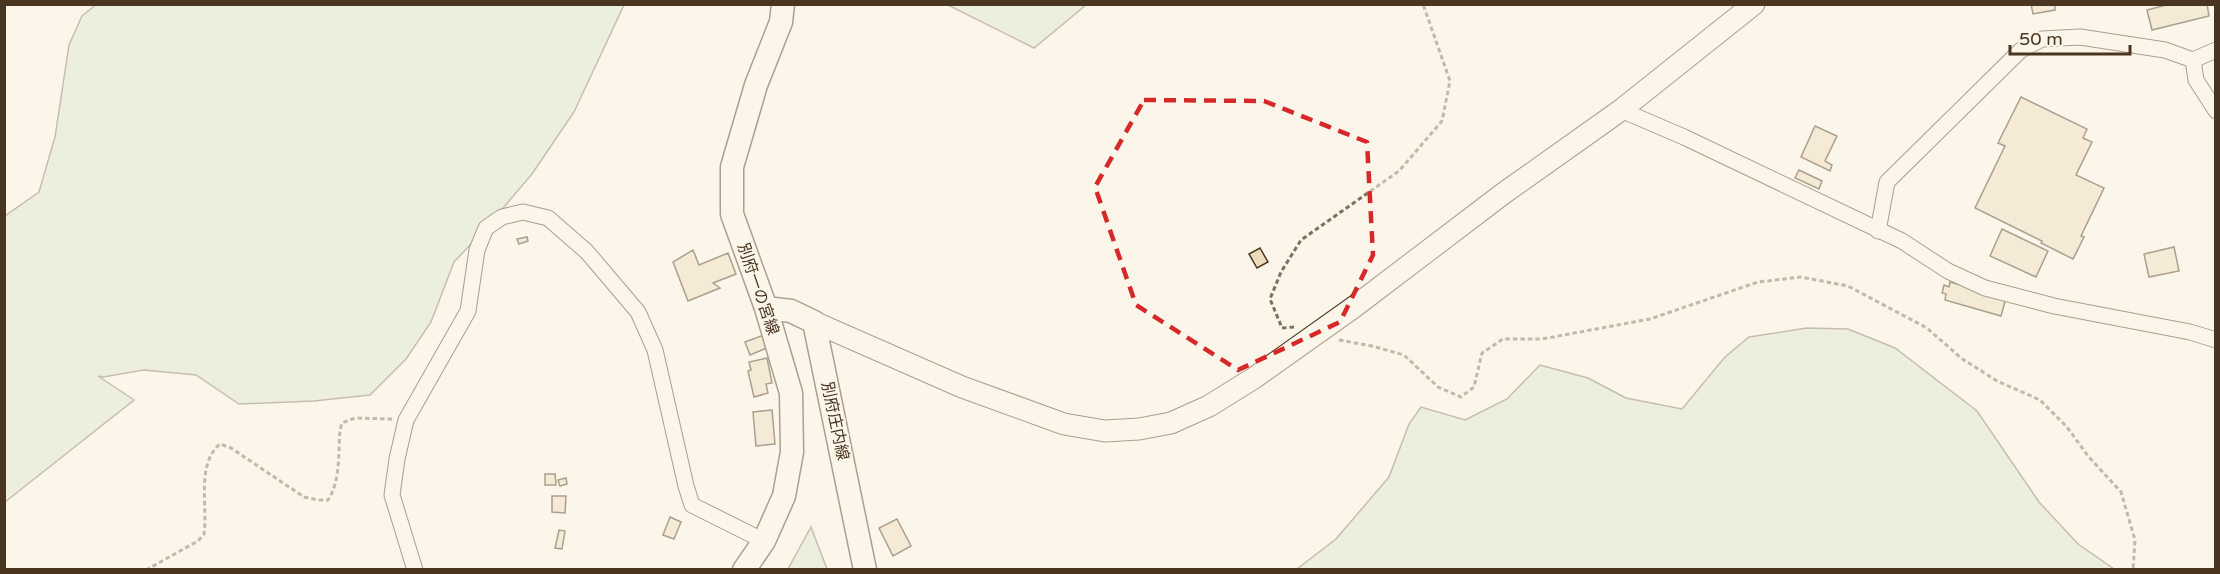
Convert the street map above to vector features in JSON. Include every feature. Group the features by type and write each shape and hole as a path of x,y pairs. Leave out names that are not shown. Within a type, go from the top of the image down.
{"main road":[{"name":"別府一の宮線","path":"744,570 764,541 784,496 792,453 791,393 766,308 732,214 732,167 756,85 781,22 783,4"},
{"path":"766,308 790,311 814,322"},
{"name":"別府庄内線","path":"814,322 865,570"}],"street":[{"path":"814,322 962,387 1064,424 1105,431 1138,429 1171,423 1209,406 1254,378 1317,333 1504,193 1621,110 1754,4"},
{"path":"1878,231 1887,182 2021,50 2042,39 2080,37 2165,50 2193,60 2216,50"},
{"path":"2193,60 2196,80 2216,111"},
{"path":"1621,110 1684,137 1902,241 1948,271 1985,288 2054,306 2190,332 2216,340"},
{"path":"415,570 392,495 406,420 468,311 477,250 486,228 502,217 523,212 548,218 587,252 638,312 655,350 692,505 764,541"}],"path":[{"path":"1423,4 1450,81 1442,121 1399,171 1301,240 1281,272 1270,299 1282,328 1303,326 1317,333 1350,343 1372,346 1404,355 1438,387 1461,397 1474,387 1482,352 1503,339 1542,339 1650,319 1758,282 1800,277 1848,286 1928,328 1961,358 1998,381 2040,400 2121,492 2135,540 2133,570"},
{"path":"146,570 198,541 204,534 207,462 213,450 220,444 231,448 304,497 328,500 337,478 342,423 355,418 406,420"}],"highlighted area":[{"path":"1144,100 1264,101 1367,142 1373,255 1340,322 1238,370 1136,305 1095,187"}],"green space":[{"path":"97,4 624,5 574,112 532,174 454,262 431,322 406,359 370,395 314,401 239,404 196,375 144,370 98,376 134,400 5,502 5,216 39,192 55,137 69,45 82,16"},
{"path":"948,4 1086,5 1034,48"},
{"path":"1807,328 1848,329 1895,348 1977,411 2039,502 2078,544 2114,569 1297,569 1336,539 1389,477 1409,424 1421,407 1465,420 1507,399 1540,365 1588,378 1626,398 1682,409 1725,357 1749,337"},
{"path":"811,527 827,569 788,569"}],"building":[{"path":"2031,4 2055,4 2055,10 2033,14"},
{"path":"2170,4 2207,4 2209,16 2152,30 2147,10"},
{"path":"2021,97 2087,129 2083,138 2092,142 2076,175 2104,188 2081,236 2084,237 2073,259 1975,208 2005,146 1998,143"},
{"path":"1815,126 1837,136 1825,161 1832,165 1830,171 1801,157"},
{"path":"1799,170 1822,181 1819,189 1795,178"},
{"path":"2002,229 2048,251 2036,277 1990,256"},
{"path":"527,237 528,241 519,244 517,239"},
{"path":"2174,247 2179,271 2149,277 2144,254"},
{"path":"1260,248 1268,262 1257,268 1249,254"},
{"path":"693,250 699,265 728,253 736,274 713,283 720,288 688,301 673,262"},
{"path":"1950,282 2006,298 2001,316 1945,300 1946,294 1942,293 1944,285 1949,287"},
{"path":"764,335 769,347 750,355 745,342"},
{"path":"767,358 772,383 766,384 768,393 754,397 748,371 751,370 749,362"},
{"path":"772,410 775,444 756,446 753,412"},
{"path":"545,474 555,474 556,485 545,485"},
{"path":"566,478 567,484 560,486 558,480"},
{"path":"552,496 566,496 565,513 552,512"},
{"path":"670,517 681,522 674,539 663,535"},
{"path":"897,519 911,546 893,556 879,528"},
{"path":"559,530 565,531 562,549 555,548"}]}
